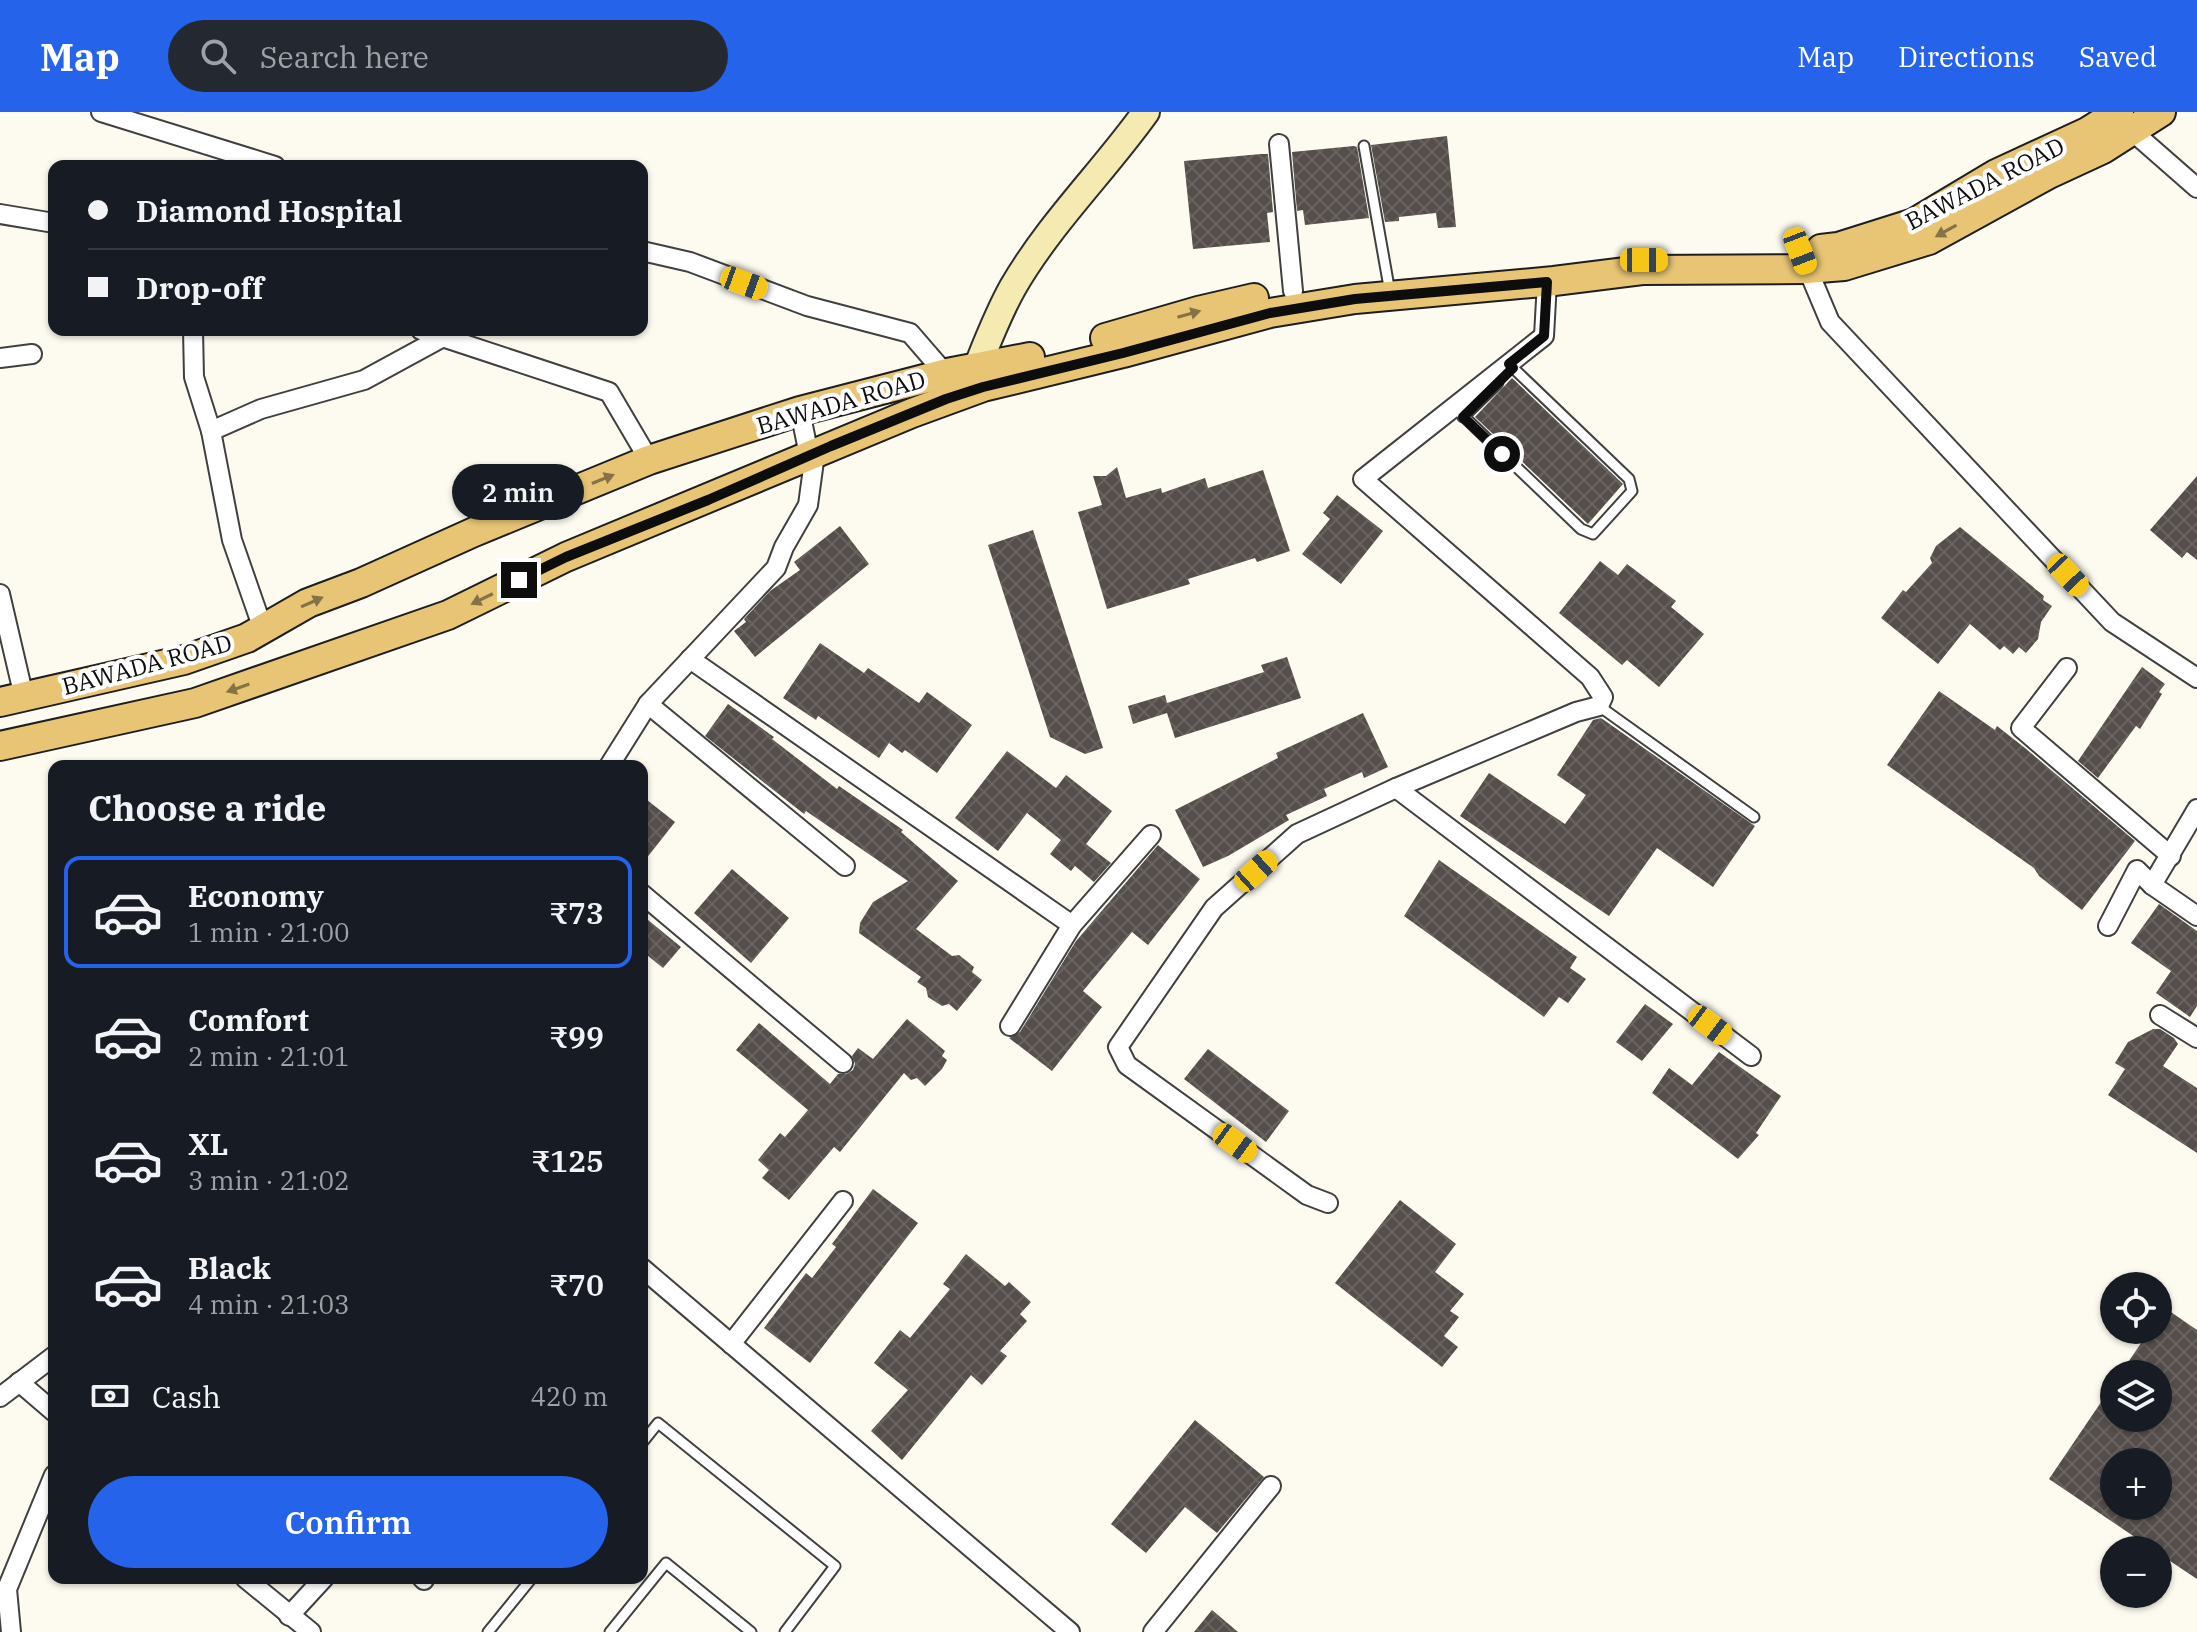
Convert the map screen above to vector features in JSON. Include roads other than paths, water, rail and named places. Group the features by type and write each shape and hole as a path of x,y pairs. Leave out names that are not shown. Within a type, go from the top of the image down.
{"main road":[{"path":"0,746 195,703 448,615 566,557 809,455 963,381 1123,353 1270,313 1355,299 1645,270 1803,260 1844,266 1929,240 2049,174 2103,149 2121,119 2161,112"},
{"name":"BAWADA ROAD","path":"12,700 184,660 247,638 308,603 649,460 800,411 963,381 1016,361 1263,295 1556,272 1644,260 1690,260 1754,250 1803,260"}],"street":[{"path":"101,112 256,160"},
{"path":"648,252 690,262 807,306 910,333 963,381 1012,289 1056,224 1146,112"},
{"path":"2121,119 2197,188"},
{"path":"1279,144 1293,291"},
{"path":"0,214 48,222"},
{"path":"1803,260 1830,322 2112,622 2197,678"},
{"path":"1328,1203 1307,1195 1127,1065 1118,1047 1214,908 1297,834 1396,788 1576,712 1599,706 1603,697 1590,677 1363,479 1458,412 1544,336 1547,282"},
{"path":"193,336 194,377 211,431 232,540 263,629"},
{"path":"440,336 609,392 649,460"},
{"path":"211,431 261,409 364,380 443,337"},
{"path":"0,358 32,354"},
{"path":"613,760 648,704 776,568 808,505 814,461 809,455 800,411"},
{"path":"0,594 12,700"},
{"path":"690,659 1072,925"},
{"path":"2067,668 2021,728 2171,856"},
{"path":"648,704 845,866"},
{"path":"1396,788 1751,1056"},
{"path":"2152,885 2197,809"},
{"path":"1010,1026 1072,925 1151,835"},
{"path":"2108,926 2137,870 2152,885 2197,916"},
{"path":"648,899 843,1063"},
{"path":"2160,1015 2197,1038"},
{"path":"731,1344 843,1201"},
{"path":"648,1273 1070,1632"},
{"path":"0,1397 48,1360"},
{"path":"19,1382 48,1407"},
{"path":"1153,1632 1271,1486"},
{"path":"11,1632 7,1589 48,1490"},
{"path":"252,1584 311,1632"},
{"path":"289,1616 318,1584"}],"lane":[{"path":"1364,146 1389,287"},
{"path":"1458,412 1581,529 1593,534 1632,491 1629,479 1511,366"},
{"path":"1599,706 1754,817"},
{"path":"648,1436 658,1423 835,1566 785,1632"},
{"path":"610,1632 666,1563 751,1632"},
{"path":"488,1632 527,1584"}]}
